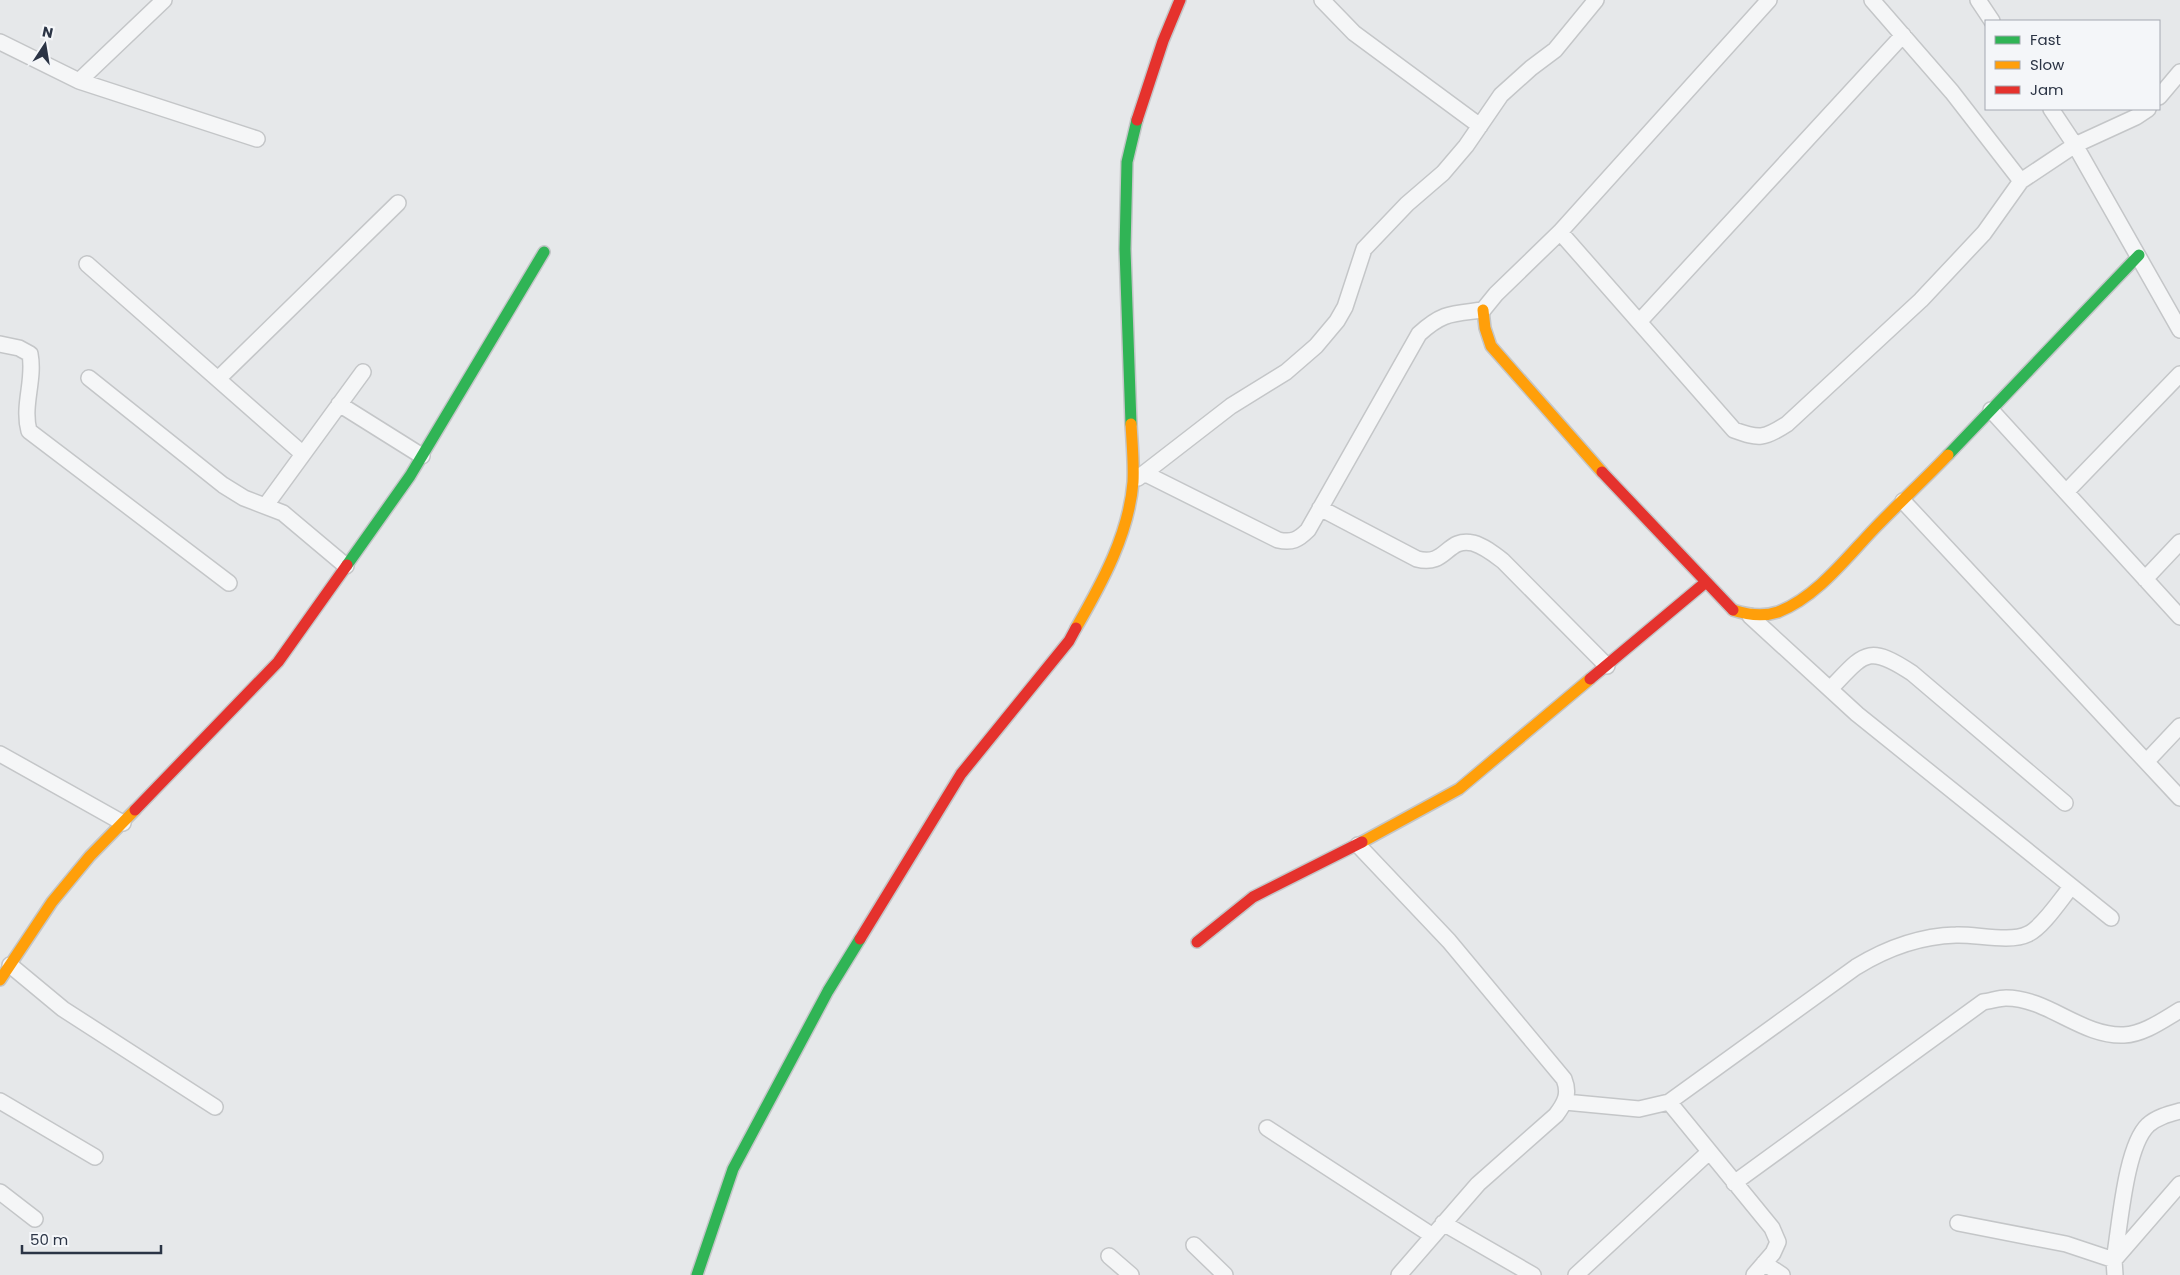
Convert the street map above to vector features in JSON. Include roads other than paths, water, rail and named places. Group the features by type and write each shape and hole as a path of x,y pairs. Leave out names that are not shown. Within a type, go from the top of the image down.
{"street":[{"path":"79,82 164,0"},
{"path":"696,1275 733,1170 828,991 961,774 1069,641 1099,588 1116,550 1138,477 1125,258 1127,162 1143,102 1163,41 1180,0"},
{"path":"1322,0 1354,33 1480,126"},
{"path":"1138,477 1231,406 1286,372 1316,346 1345,307 1364,249 1408,204 1442,173 1480,126 1501,95 1525,73 1555,50 1596,0"},
{"path":"1138,477 1278,540 1289,542 1300,538 1308,530 1419,334 1434,320 1448,314 1483,310 1496,294 1560,232 1769,0"},
{"path":"1872,0 1903,35 2021,181"},
{"path":"1978,0 1991,20"},
{"path":"1639,322 1903,35"},
{"path":"0,42 79,82 257,139"},
{"path":"2160,96 2180,72"},
{"path":"2052,110 2075,144 2180,330"},
{"path":"1560,232 1734,430 1755,438 1770,435 1787,424 1921,300 1984,233 2021,181 2075,144 2136,117 2146,110"},
{"path":"218,379 398,203"},
{"path":"0,980 52,902 90,856 278,662 422,456 544,252"},
{"path":"1483,310 1485,328 1491,346 1575,443 1732,610 1750,616 1769,615 1808,594 1903,501 2139,256"},
{"path":"88,264 303,454"},
{"path":"0,344 19,348 30,354 32,365 26,410 29,431 229,583"},
{"path":"266,505 363,372"},
{"path":"2067,491 2180,374"},
{"path":"89,378 223,486 235,494 283,513 346,566"},
{"path":"338,404 422,456"},
{"path":"1991,410 2067,491 2180,617"},
{"path":"1903,501 2180,798"},
{"path":"1320,508 1417,559 1428,562 1436,560 1454,545 1466,542 1474,543 1486,549 1504,560 1607,666"},
{"path":"2145,579 2180,542"},
{"path":"1198,942 1259,894 1358,845 1459,789 1706,582"},
{"path":"1750,616 1857,714 2111,918"},
{"path":"1830,689 1856,663 1867,655 1879,654 1892,660 1912,673 2064,803"},
{"path":"2147,761 2180,726"},
{"path":"0,754 122,822"},
{"path":"1358,845 1449,941 1564,1079 1568,1089 1565,1102 1556,1115 1478,1184 1402,1274"},
{"path":"1565,1102 1639,1109 1669,1102 1878,953 1897,945 1934,937 1957,935 2015,937 2029,934 2071,886"},
{"path":"10,965 62,1009 215,1106"},
{"path":"1734,1183 1983,1002 2006,998 2032,1002 2098,1032 2123,1035 2141,1032 2180,1010"},
{"path":"0,1101 95,1157"},
{"path":"1669,1102 1772,1228 1778,1242 1773,1252 1754,1275"},
{"path":"2115,1275 2114,1260 2131,1160 2138,1140 2147,1126 2156,1119 2180,1111"},
{"path":"1267,1128 1433,1236"},
{"path":"1576,1275 1709,1152"},
{"path":"2114,1260 2180,1184"},
{"path":"0,1192 34,1219"},
{"path":"1444,1223 1534,1275"},
{"path":"1958,1223 2066,1244 2114,1260"},
{"path":"1194,1245 1225,1275"},
{"path":"1109,1256 1130,1275"},
{"path":"1764,1263 1782,1275"}]}
